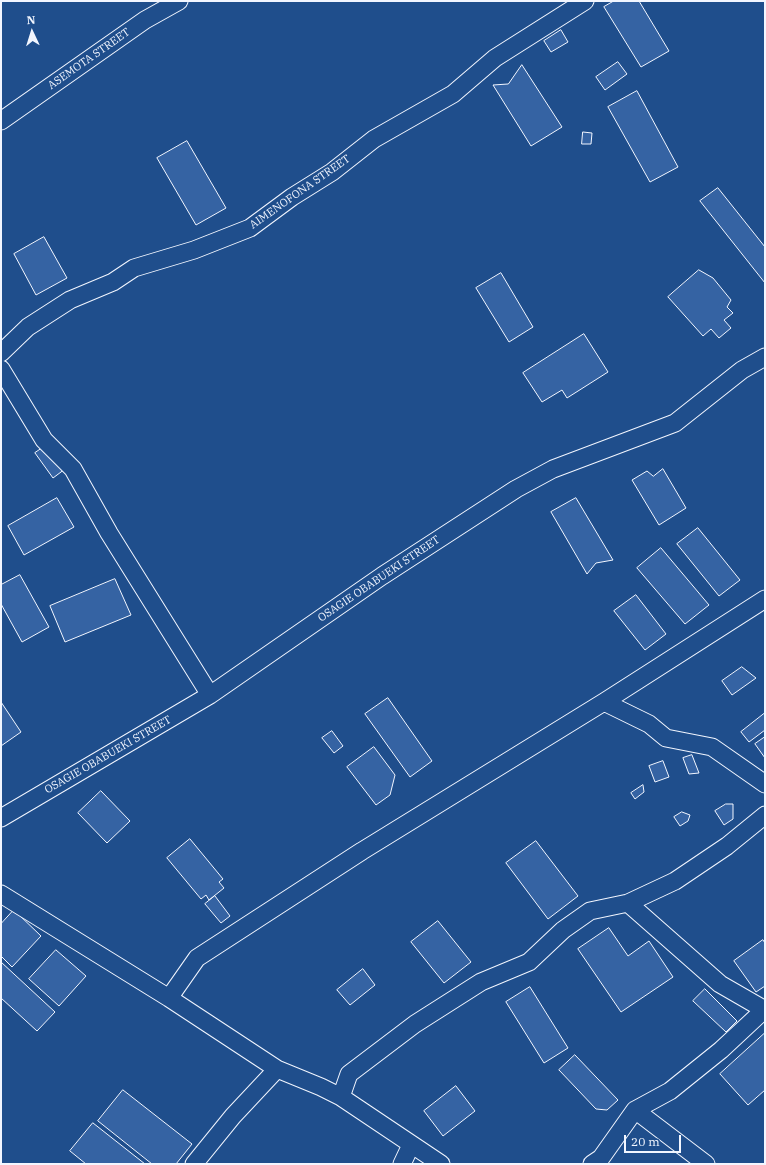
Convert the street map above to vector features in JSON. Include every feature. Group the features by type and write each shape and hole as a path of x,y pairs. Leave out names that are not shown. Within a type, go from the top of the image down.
{"street":[{"name":"ASEMOTA STREET","path":"1,121 145,20 179,1"},
{"name":"AIMENOFONA STREET","path":"1,352 34,323 70,300 113,282 134,268 194,250 250,228 292,197 332,172 374,139 453,94 495,58 585,1"},
{"name":"OSAGIE OBABUEKI STREET","path":"1,818 210,695 382,576 516,489 553,470 675,423 742,370 765,357"},
{"path":"1,369 44,440 73,469 109,534 210,695"},
{"path":"169,998 197,958 362,850 604,702 765,599"},
{"path":"604,702 649,724 666,738 712,747 765,784"},
{"path":"341,1097 349,1074 415,1024 481,982 529,962 563,930 590,911 628,903 675,881 727,846 765,815"},
{"path":"1,894 169,998 277,1068 341,1097 441,1164"},
{"path":"592,1164 601,1158 635,1110 670,1091 721,1050 764,1010 720,984 628,903"},
{"path":"194,1164 233,1116 277,1068"},
{"path":"635,1110 706,1164"},
{"path":"402,1164 411,1145"}],"building":[{"path":"614,1 639,1 669,51 641,67 604,7"},
{"path":"561,30 568,42 551,52 544,41"},
{"path":"618,62 627,74 605,90 596,77"},
{"path":"522,65 562,127 531,146 493,85 508,84"},
{"path":"637,91 678,167 650,182 608,107"},
{"path":"583,132 592,133 591,144 582,144"},
{"path":"187,141 226,208 196,225 157,158"},
{"path":"718,188 765,247 765,283 700,201"},
{"path":"44,237 67,278 36,295 14,254"},
{"path":"699,270 713,278 731,300 727,307 733,313 724,320 731,328 719,338 711,329 703,336 668,297"},
{"path":"501,273 533,327 509,342 476,288"},
{"path":"584,334 608,372 567,398 562,390 542,402 523,373"},
{"path":"47,445 65,469 53,478 35,453"},
{"path":"663,469 686,508 659,525 632,480 647,471 653,476"},
{"path":"57,498 74,527 24,555 8,526"},
{"path":"576,498 613,560 596,563 587,574 551,512"},
{"path":"698,528 740,580 719,596 677,544"},
{"path":"661,548 709,605 685,624 637,568"},
{"path":"20,575 49,627 22,642 1,604 1,585"},
{"path":"115,579 131,615 65,642 50,606"},
{"path":"636,595 666,634 645,650 614,611"},
{"path":"742,667 756,678 732,695 722,681"},
{"path":"388,698 432,761 410,777 365,714"},
{"path":"1,702 21,732 1,746"},
{"path":"765,713 765,730 749,742 741,732"},
{"path":"332,731 343,746 334,753 322,738"},
{"path":"765,737 765,758 755,744"},
{"path":"374,747 395,775 390,795 376,805 347,767"},
{"path":"692,755 699,773 689,774 683,758"},
{"path":"663,761 669,777 655,782 649,766"},
{"path":"643,785 644,792 635,799 631,793"},
{"path":"101,791 130,821 107,843 78,813"},
{"path":"726,804 733,804 733,819 724,825 715,811"},
{"path":"682,812 690,815 688,821 680,826 674,817"},
{"path":"190,839 223,879 219,882 224,888 209,900 206,895 201,899 167,858"},
{"path":"536,841 578,896 548,919 506,863"},
{"path":"215,896 230,916 221,923 205,904"},
{"path":"14,910 41,936 12,967 1,956 1,924"},
{"path":"438,921 471,962 444,983 411,942"},
{"path":"609,928 628,956 649,941 673,977 621,1012 578,949"},
{"path":"763,940 765,943 765,986 756,992 734,961"},
{"path":"56,950 86,976 59,1006 29,979"},
{"path":"1,962 55,1012 37,1031 1,998"},
{"path":"363,969 375,985 350,1005 337,990"},
{"path":"530,987 568,1048 544,1063 506,1002"},
{"path":"705,989 737,1021 726,1032 693,1001"},
{"path":"765,1033 765,1090 748,1105 720,1074"},
{"path":"575,1055 618,1100 607,1110 596,1109 559,1070"},
{"path":"456,1086 475,1111 443,1136 424,1111"},
{"path":"123,1090 192,1144 176,1164 152,1164 98,1121"},
{"path":"93,1123 145,1164 86,1164 70,1151"}]}
